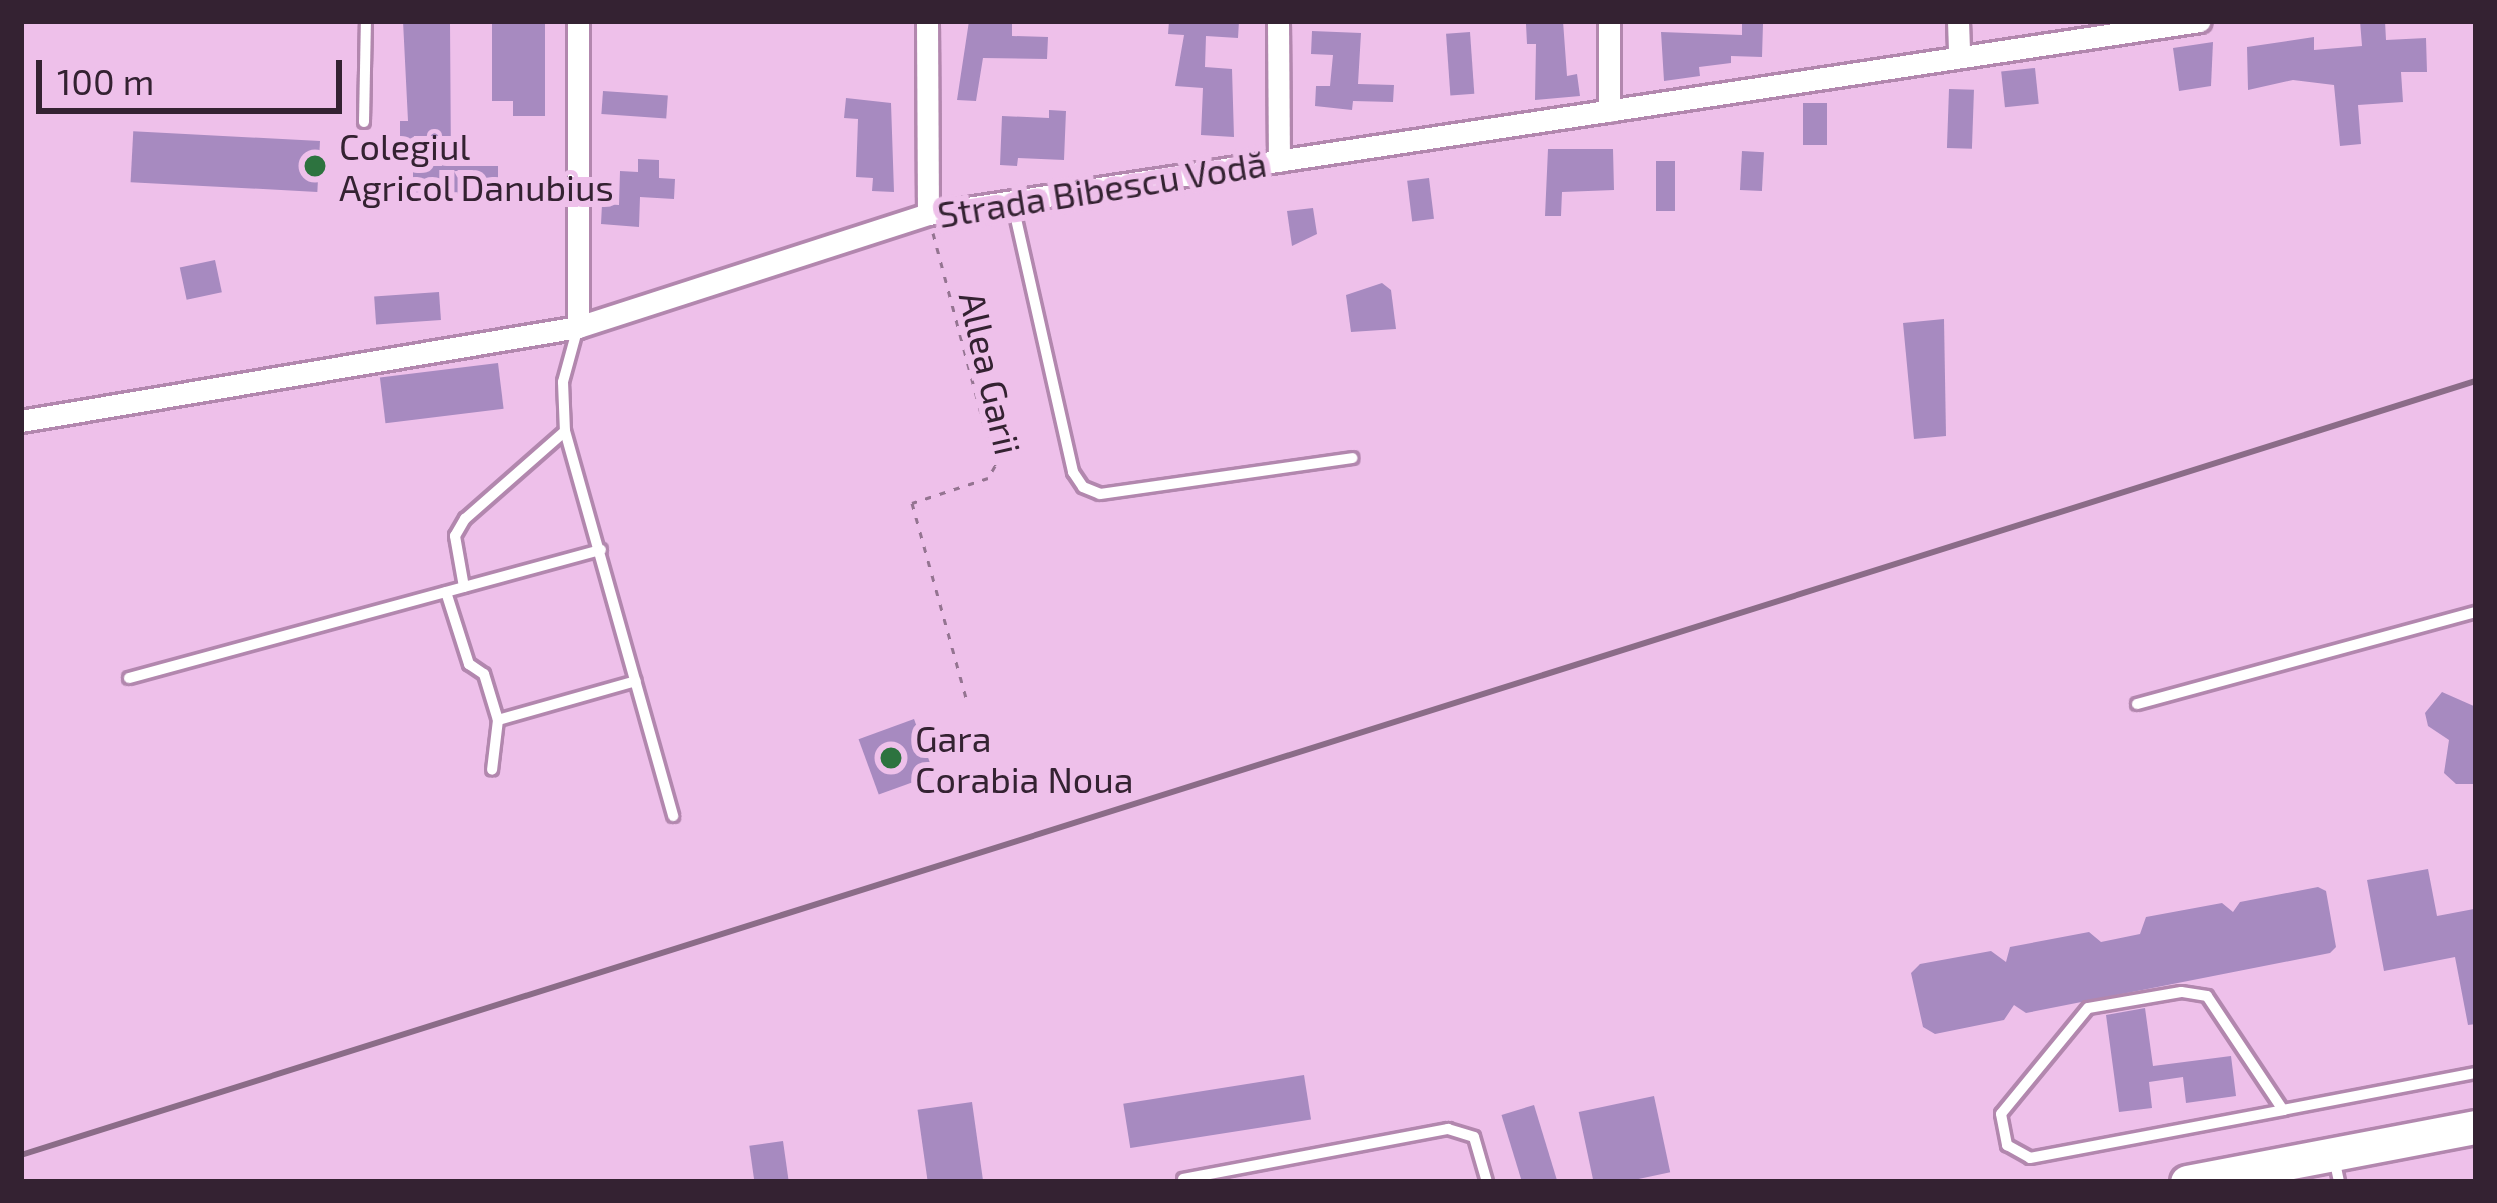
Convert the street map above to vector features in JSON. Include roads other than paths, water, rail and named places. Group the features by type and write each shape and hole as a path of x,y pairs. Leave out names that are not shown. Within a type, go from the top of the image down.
{"main road":[{"path":"2187,1182 2336,1168 2476,1127"}],"street":[{"path":"578,21 578,327"},
{"path":"927,21 928,214"},
{"path":"1277,21 1279,161"},
{"path":"1609,21 1609,111"},
{"path":"1958,21 1959,58"},
{"name":"Strada Bibescu Vodă","path":"21,422 578,327 928,214 2199,21"}],"lane":[{"path":"364,122 365,21"},
{"path":"1012,202 1072,472 1083,488 1100,494 1352,458"},
{"path":"578,327 563,382 565,431 673,816"},
{"path":"464,587 455,536 465,519 565,431"},
{"path":"129,678 601,550"},
{"path":"446,592 498,720 492,770"},
{"path":"2137,704 2476,612"},
{"path":"498,720 637,681"},
{"path":"2283,1110 2206,997 2181,992 2089,1008 2001,1114 2007,1144 2030,1158 2283,1110 2476,1073"},
{"path":"1183,1179 1448,1129 1474,1136 1487,1182"}],"railway":[{"path":"21,1155 2476,381"}],"place":[{"name":"Colegiul Agricol Danubius","path":"315,166"},
{"name":"Gara Corabia Noua","path":"891,758"}]}
